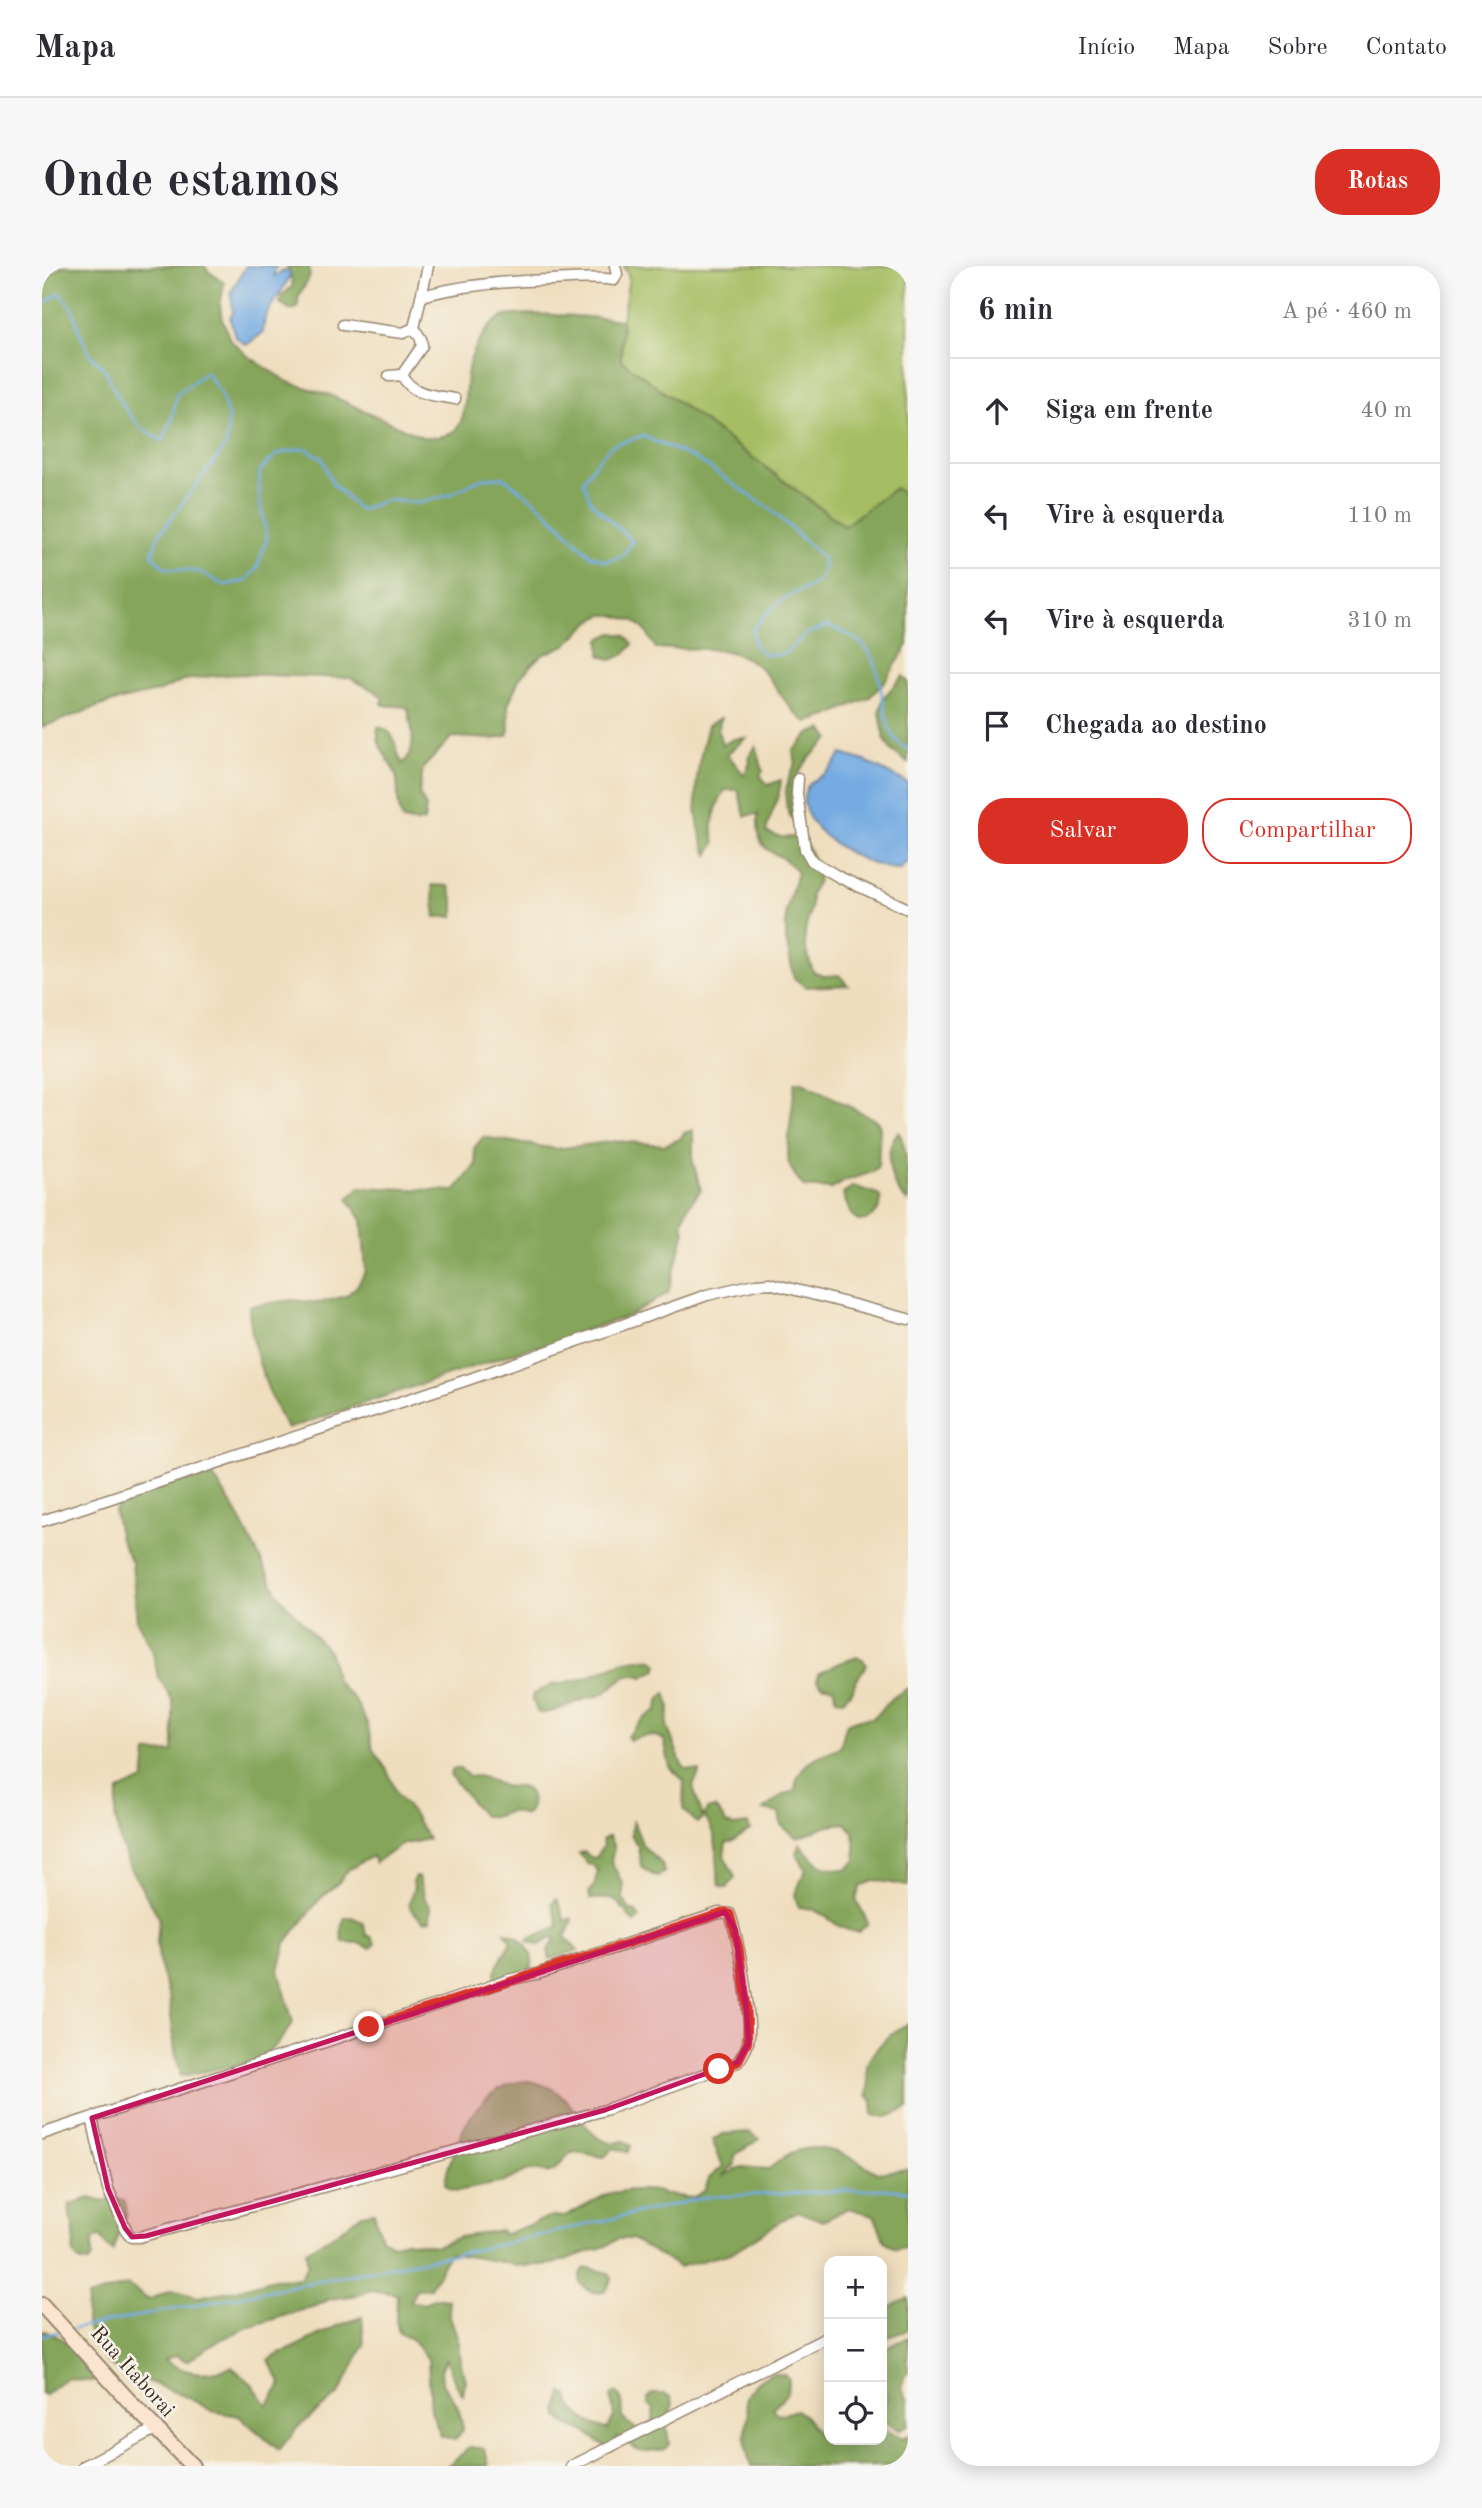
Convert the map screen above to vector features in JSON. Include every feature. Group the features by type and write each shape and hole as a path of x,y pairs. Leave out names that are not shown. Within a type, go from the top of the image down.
{"street":[{"path":"402,375 422,346 414,328 428,266"},
{"path":"421,296 492,282 591,278 614,280 617,274 615,266"},
{"path":"342,325 385,332 403,332 414,328"},
{"path":"389,376 402,375"},
{"path":"402,375 406,382 419,392 455,399"},
{"path":"798,779 797,794 805,849 812,861 839,877 908,909"},
{"path":"42,1521 470,1380 738,1287 756,1284 781,1285 908,1319"},
{"path":"42,2134 719,1913 730,1914 735,1929 747,2006 748,2042 744,2054 738,2062 605,2110 139,2237 128,2234 108,2189 92,2118"},
{"name":"Rua Itaborai","path":"42,2305 192,2466"},
{"path":"572,2466 824,2339"},
{"path":"87,2466 155,2429"}],"highlighted area":[{"path":"725,1912 735,1929 746,2006 749,2042 738,2062 605,2110 146,2236 132,2237 125,2228 108,2189 92,2118"}],"green space":[{"path":"62,266 205,266 224,283 220,306 222,318 230,340 248,356 288,382 330,395 422,437 438,437 457,428 464,410 471,359 484,334 496,321 503,317 526,314 622,320 621,360 844,526 895,488 908,498 908,645 886,680 870,697 828,716 807,722 790,707 757,665 745,657 716,650 656,648 644,629 635,621 603,615 592,620 566,645 544,654 519,679 508,705 507,736 493,739 452,737 423,768 419,794 426,807 424,821 417,823 403,820 399,809 396,775 381,747 378,734 378,727 385,729 393,737 403,764 412,743 408,708 382,704 383,698 375,691 350,678 239,674 184,680 160,691 105,704 42,727 42,280"},
{"path":"287,266 309,266 310,271 299,295 297,308 291,310 280,303 281,296 292,287"},
{"path":"624,266 908,266 908,498 895,488 845,526 621,360 622,320 629,277"},
{"path":"612,633 625,635 633,644 625,654 612,660 600,655 600,639"},
{"path":"903,676 908,682 908,763 891,750 884,738 880,711 883,698"},
{"path":"721,718 718,731 722,745 734,739 746,738 727,754 744,775 750,763 749,757 756,746 763,771 760,775 768,785 781,780 766,832 784,838 801,834 819,869 818,881 811,893 805,932 805,946 813,972 826,976 839,975 848,985 806,987 794,978 786,940 786,912 797,872 789,863 764,846 760,840 758,814 745,816 738,790 725,790 718,803 713,823 715,843 708,855 698,822 697,774 708,725"},
{"path":"822,729 830,739 801,769 793,788 792,808 797,824 791,818 786,803 789,778 796,763 793,751 809,734"},
{"path":"432,885 449,886 454,902 454,916 436,917"},
{"path":"801,1081 877,1121 880,1127 878,1166 873,1172 845,1181 832,1189 802,1185 790,1167 788,1158 795,1082"},
{"path":"693,1130 693,1162 701,1190 688,1206 682,1223 685,1231 668,1293 629,1316 583,1331 569,1341 532,1347 287,1429 272,1400 261,1369 249,1306 292,1300 319,1303 346,1296 357,1286 366,1271 362,1220 348,1199 360,1187 455,1191 476,1164 474,1148 483,1137 556,1149 616,1141 665,1145"},
{"path":"898,1132 906,1154 908,1202 896,1187 890,1168 890,1149"},
{"path":"853,1186 878,1194 881,1199 877,1212 863,1221 858,1221 851,1212 843,1194"},
{"path":"212,1475 236,1511 279,1596 330,1653 336,1681 354,1699 367,1723 373,1750 387,1770 397,1794 428,1839 401,1845 375,1863 372,1856 348,1870 319,1900 286,1943 279,1970 293,2023 278,2043 257,2061 181,2076 175,2051 169,1996 157,1945 159,1917 130,1868 120,1841 115,1815 119,1791 144,1780 147,1753 173,1752 173,1701 158,1676 152,1649 137,1621 132,1563 120,1539 114,1511 134,1492"},
{"path":"857,1657 863,1659 866,1665 853,1690 843,1700 836,1699 835,1688 822,1685 817,1680 819,1674"},
{"path":"653,1660 658,1664 656,1670 643,1677 625,1677 601,1695 557,1710 538,1713 533,1694 551,1685 583,1679 625,1661"},
{"path":"908,1688 908,1886 875,1880 861,1886 856,1899 868,1923 859,1932 842,1927 816,1911 798,1907 795,1894 806,1870 796,1853 800,1844 820,1864 848,1869 856,1860 854,1832 845,1823 839,1823 797,1838 781,1825 779,1813 763,1810 783,1795 795,1791 799,1774 809,1762 840,1747 847,1723 873,1718 892,1698"},
{"path":"666,1693 670,1706 667,1726 682,1765 686,1769 700,1771 693,1786 703,1819 697,1823 683,1809 684,1781 670,1767 664,1740 643,1736 630,1740 627,1736 657,1710 660,1698"},
{"path":"453,1769 460,1769 470,1777 483,1777 503,1786 526,1789 532,1800 530,1808 525,1815 511,1811 497,1816 483,1816 450,1775"},
{"path":"714,1808 726,1824 748,1824 750,1830 726,1843 724,1856 735,1877 727,1888 719,1884 715,1842 704,1816 707,1810"},
{"path":"633,1821 643,1846 662,1864 664,1872 658,1876 641,1866 638,1847 631,1834"},
{"path":"609,1836 614,1848 611,1861 623,1885 623,1899 630,1910 636,1912 640,1918 634,1922 620,1904 613,1900 590,1899 589,1892 594,1886 598,1871 593,1865 587,1864 579,1853 585,1852 596,1858 603,1846 602,1840"},
{"path":"415,1876 418,1877 425,1899 431,1907 430,1920 423,1921 410,1906"},
{"path":"556,1899 564,1919 566,1921 571,1918 573,1921 565,1937 578,1950 550,1959 548,1950 555,1939 552,1937 540,1945 529,1942 528,1939 557,1927 558,1921 552,1904"},
{"path":"351,1917 363,1922 366,1935 372,1938 375,1944 371,1948 358,1943 343,1942 342,1924 345,1918"},
{"path":"505,1932 522,1941 530,1952 532,1965 530,1971 499,1979 495,1977 495,1971 511,1941"},
{"path":"908,2024 908,2108 888,2117 873,2115 872,2101 867,2095 869,2061 883,2042"},
{"path":"530,2081 549,2087 561,2095 597,2137 614,2143 624,2141 631,2145 628,2152 614,2148 604,2157 576,2152 569,2154 555,2170 547,2173 540,2170 526,2171 504,2182 457,2191 451,2189 445,2184 446,2176 457,2144 473,2113 497,2090 512,2083"},
{"path":"749,2132 760,2139 735,2155 735,2164 722,2176 742,2167 768,2169 791,2153 813,2148 847,2156 877,2173 908,2169 908,2247 896,2249 885,2241 874,2215 848,2208 823,2221 797,2211 731,2253 679,2267 632,2239 618,2239 606,2246 552,2264 524,2266 449,2253 430,2288 416,2289 411,2301 423,2304 434,2298 448,2300 449,2313 459,2342 465,2381 463,2395 455,2383 446,2358 441,2370 442,2383 456,2405 463,2430 455,2440 441,2436 431,2411 428,2359 411,2339 399,2333 396,2321 397,2294 371,2290 359,2295 330,2299 248,2327 222,2339 187,2361 176,2355 164,2360 181,2369 205,2373 232,2367 252,2384 267,2405 282,2384 268,2360 337,2326 362,2317 364,2345 339,2394 296,2429 279,2450 239,2416 212,2411 189,2398 112,2367 95,2348 86,2323 87,2297 128,2285 149,2300 172,2290 198,2297 274,2279 300,2278 308,2265 306,2251 339,2232 362,2214 374,2212 381,2238 393,2244 406,2241 435,2246 460,2237 500,2230 502,2234 508,2233 552,2216 565,2217 607,2194 648,2190 694,2198 705,2190 709,2178 723,2166 712,2140 723,2134"},
{"path":"90,2198 103,2202 117,2198 124,2200 126,2212 113,2251 100,2237 94,2238 92,2258 88,2263 81,2262 74,2255 70,2204"},
{"path":"583,2269 609,2273 612,2279 606,2291 598,2293 580,2283"},
{"path":"908,2298 908,2330 887,2337 887,2308"},
{"path":"42,2330 70,2346 88,2373 100,2370 94,2382 66,2378 42,2395"},
{"path":"908,2338 908,2373 901,2387 908,2400 908,2425 899,2430 887,2423 887,2347"},
{"path":"772,2373 785,2375 789,2379 787,2393 773,2408 777,2413 796,2410 803,2415 824,2437 824,2445 887,2445 887,2432 903,2439 908,2435 908,2466 751,2466 746,2442 746,2401 759,2381"},
{"path":"562,2393 568,2396 575,2411 583,2418 607,2429 614,2417 611,2396 616,2393 622,2402 623,2419 639,2431 653,2421 654,2408 648,2405 648,2398 652,2394 665,2394 671,2397 673,2404 666,2424 669,2444 665,2449 642,2451 624,2438 617,2437 611,2450 582,2430 569,2426 559,2417"},
{"path":"469,2448 485,2448 489,2466 447,2466"}],"water":[{"path":"246,266 277,266 274,276 285,270 291,273 266,316 263,333 246,345 235,337 230,318 233,312 231,292"},
{"path":"842,754 865,761 908,783 908,861 900,869 887,868 854,855 822,833 811,820 805,806 805,792"}],"waterway":[{"path":"42,305 59,293 72,307 90,354 106,371 119,400 140,427 163,441 171,422 177,394 206,372 221,394 228,417 227,444 158,536 152,555 165,568 200,572 224,585 246,581 257,568 267,538 259,495 260,470 278,454 305,448 322,458 332,483 359,510 387,500 420,503 449,495 483,478 503,477 541,506 590,555 606,561 623,556 632,541 591,502 583,481 612,445 643,436 698,460 770,509 823,558 823,568 818,580 781,601 753,629 754,645 766,655 784,654 808,633 828,626 856,639 875,662 891,732 898,743 908,749"},
{"path":"73,2329 480,2249 707,2197 881,2189 908,2191"},
{"path":"42,2335 59,2332"}],"route":[{"path":"369,2027 725,1912 730,1914 739,1948 747,2006 748,2042 738,2062 719,2069"}]}
